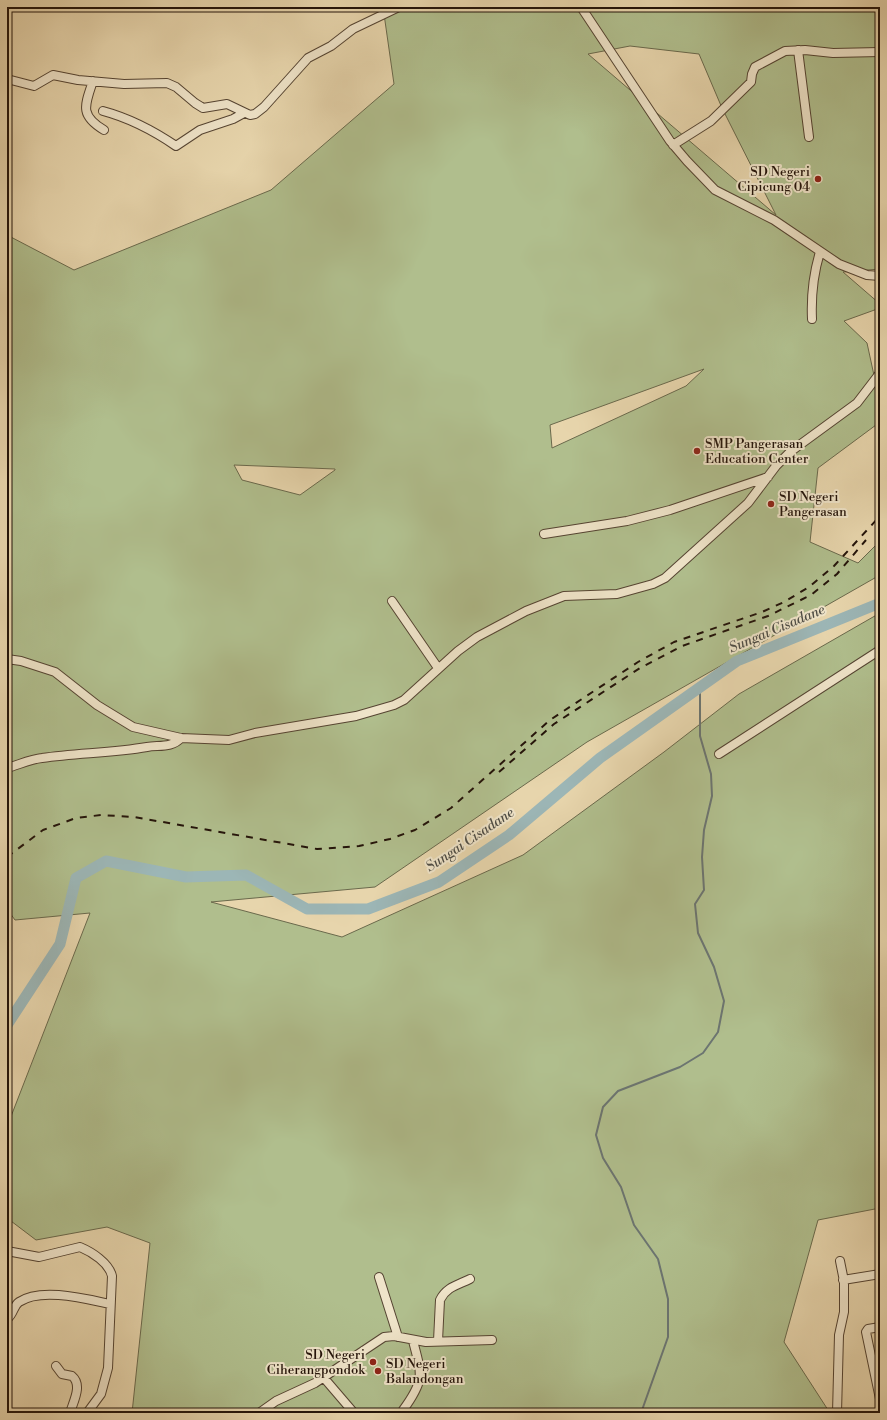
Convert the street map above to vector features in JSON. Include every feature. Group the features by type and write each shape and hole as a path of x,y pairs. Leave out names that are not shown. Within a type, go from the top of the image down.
{"street":[{"path":"7,79 34,86 53,75 78,80 124,84 167,83 176,87 203,108 223,103 237,107 250,116 259,112 311,55 331,46 353,29 399,7"},
{"path":"581,7 673,145 715,190 774,220 820,252 854,271 867,275 880,276"},
{"path":"673,145 718,115 751,82 755,67 786,51 798,50 833,53 880,52"},
{"path":"798,50 809,137"},
{"path":"93,81 86,104 86,114 92,123 104,130"},
{"path":"103,111 116,115 158,135 176,146 200,130 233,119 244,113"},
{"path":"812,320 811,294 820,252"},
{"path":"7,660 21,661 55,672 97,706 133,727 181,738 229,740 255,733 326,723 375,712 404,700 438,668 477,637 521,614 552,600 572,595 617,594 653,584 665,578 748,503 776,466 796,447 857,403 880,373"},
{"path":"544,534 626,521 670,510 768,477"},
{"path":"392,601 438,668"},
{"path":"719,754 880,650"},
{"path":"7,768 41,758 125,752 148,747 172,745 181,738"},
{"path":"7,1251 39,1257 76,1247 83,1249 99,1258 111,1272 108,1368 101,1394 87,1413"},
{"path":"837,1413 839,1335 844,1312 844,1280 840,1261"},
{"path":"844,1280 880,1274"},
{"path":"379,1277 398,1337"},
{"path":"438,1341 440,1300 442,1295 448,1289 470,1279"},
{"path":"7,1319 12,1314 16,1304 21,1301 41,1296 59,1294 110,1304"},
{"path":"880,1327 868,1329 866,1332 880,1399"},
{"path":"259,1413 276,1401 305,1389 324,1378 381,1339 391,1336 413,1341 492,1340"},
{"path":"403,1410 416,1392 420,1379 413,1341"},
{"path":"56,1366 62,1374 72,1376 75,1380 76,1391 70,1413"},
{"path":"324,1378 354,1413"}],"green space":[{"path":"383,7 880,7 880,269 843,272 880,304 880,308 844,321 867,343 880,403 880,422 818,468 810,542 858,563 880,541 880,575 587,742 375,887 211,902 342,937 523,855 664,752 739,694 880,613 880,1208 818,1220 784,1342 830,1413 132,1413 150,1243 107,1227 36,1240 7,1218 7,1121 10,1119 90,913 15,920 7,909 7,235 74,270 271,190 394,84","holes":["630,46 699,54 722,108 776,215 588,54","704,369 686,386 552,448 550,425","234,465 335,469 300,495 242,480"]}],"waterway":[{"name":"Sungai Cisadane","path":"7,1025 60,944 76,878 106,861 186,877 246,875 307,909 368,909 439,882 509,835 600,758 737,661 880,603"},
{"path":"641,1413 668,1337 668,1299 658,1259 634,1225 621,1187 603,1158 596,1135 603,1107 618,1091 680,1067 703,1053 718,1032 724,1001 714,967 698,933 695,904 704,890 702,857 704,830 712,796 711,774 700,736 700,686"}],"railway":[{"path":"7,857 43,830 76,818 101,815 134,817 317,849 359,846 390,839 415,830 451,808 550,720 638,662 674,642 762,612 784,602 809,587 834,566 880,516"},
{"path":"499,772 554,724 640,668 682,646 768,616 811,595 837,574 866,540"}],"place":[{"name":"SD Negeri Cipicung 04","path":"818,179"},
{"name":"SMP Pangerasan Education Center","path":"697,451"},
{"name":"SD Negeri Pangerasan","path":"771,504"},
{"name":"SD Negeri Ciherangpondok","path":"373,1362"},
{"name":"SD Negeri Balandongan","path":"378,1371"}]}
